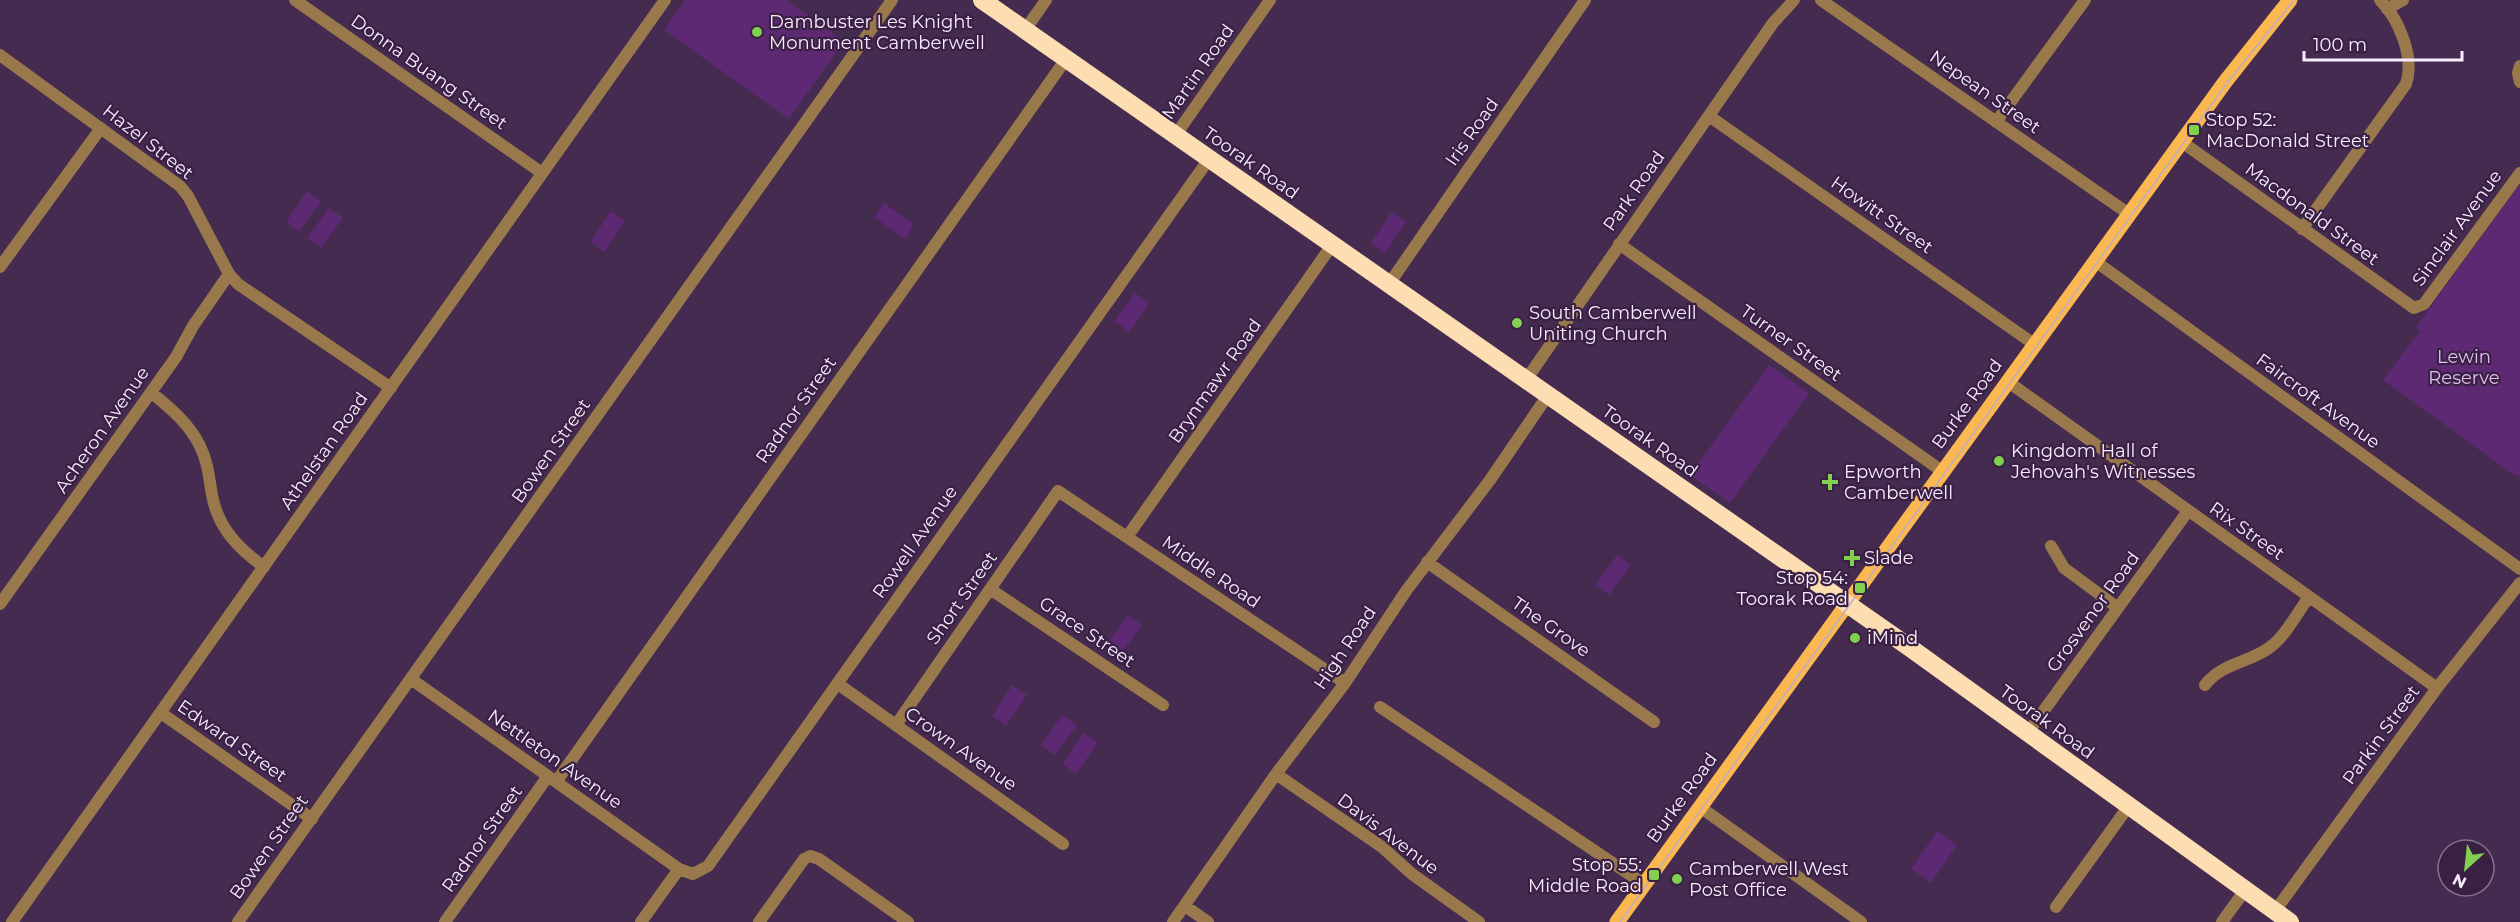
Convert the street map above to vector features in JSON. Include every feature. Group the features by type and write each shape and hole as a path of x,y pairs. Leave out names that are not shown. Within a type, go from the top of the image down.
{"highway":[{"name":"Toorak Road","path":"982,0 1846,603 2290,922"}],"main road":[{"name":"Burke Road","path":"1617,922 2243,57 2290,0"}],"street":[{"name":"Donna Buang Street","path":"295,0 543,173"},
{"name":"Bowen Street","path":"238,922 892,0"},
{"path":"1025,30 1046,0"},
{"name":"Martin Road","path":"1175,136 1270,0"},
{"name":"Iris Road","path":"1389,284 1585,0"},
{"name":"Park Road","path":"1773,23 1784,0"},
{"name":"Park Road","path":"1526,380 1773,23 1794,0"},
{"name":"Nepean Street","path":"1821,0 2129,214"},
{"path":"1996,122 2085,0"},
{"path":"2302,229 2406,84 2410,70 2409,54 2384,4 2403,0"},
{"name":"Athelstan Road","path":"12,922 543,173 658,2"},
{"name":"Hazel Street","path":"0,55 183,189 229,274 238,284 391,388"},
{"name":"Radnor Street","path":"445,922 552,779 1066,59"},
{"path":"2520,66 2518,73 2520,82"},
{"name":"Howitt Street","path":"1709,116 2034,344"},
{"path":"0,267 101,128"},
{"name":"Macdonald Street","path":"2182,142 2405,304 2414,308 2424,304"},
{"name":"Rowell Avenue","path":"679,869 693,874 708,866 1209,159"},
{"name":"Sinclair Avenue","path":"2424,304 2520,173"},
{"name":"Turner Street","path":"1620,244 1942,471"},
{"name":"Brynmawr Road","path":"1127,537 1332,245"},
{"name":"Faircroft Avenue","path":"2095,261 2520,569"},
{"name":"Acheron Avenue","path":"0,604 151,392 229,274"},
{"name":"Rix Street","path":"2007,381 2437,688"},
{"path":"151,392 180,417 200,445 208,469 214,505 227,534 239,548 264,567"},
{"name":"High Road","path":"1173,922 1276,774 1345,683 1427,562 1490,480 1548,395"},
{"name":"Middle Road","path":"1058,490 1345,683"},
{"name":"Short Street","path":"896,725 1058,490"},
{"name":"Grosvenor Road","path":"2027,734 2188,511"},
{"path":"2051,546 2064,568 2118,608"},
{"name":"The Grove","path":"1427,562 1654,722"},
{"name":"Parkin Street","path":"2275,911 2437,688 2520,583"},
{"name":"Grace Street","path":"990,590 1163,705"},
{"path":"2205,684 2214,675 2235,662 2272,646 2309,597"},
{"name":"Nettleton Avenue","path":"411,680 679,869"},
{"name":"Crown Avenue","path":"838,684 1064,844"},
{"path":"1380,706 1644,884"},
{"name":"Edward Street","path":"161,713 312,819"},
{"name":"Davis Avenue","path":"1276,774 1382,848 1412,874 1479,922"},
{"path":"1700,807 1861,922"},
{"path":"2056,907 2128,807"},
{"path":"759,922 804,859 810,856 819,859 908,922"},
{"path":"641,922 679,869"},
{"path":"2222,922 2245,890"},
{"path":"1185,906 1208,922"}],"green space":[{"path":"685,0 786,0 844,41 789,119 664,30"},
{"name":"Lewin Reserve","path":"2520,184 2520,476 2511,473 2383,380 2420,331 2416,327"},
{"path":"307,191 321,201 299,232 286,222"},
{"path":"884,203 914,225 905,239 874,217"},
{"path":"329,208 343,218 321,248 307,238"},
{"path":"611,211 625,221 604,252 590,242"},
{"path":"1392,212 1406,222 1385,253 1371,243"},
{"path":"1135,293 1150,303 1129,332 1114,321"},
{"path":"1769,365 1809,393 1730,503 1690,475"},
{"path":"1617,555 1631,565 1609,595 1595,585"},
{"path":"1128,615 1142,625 1120,655 1106,645"},
{"path":"1012,685 1027,695 1006,726 992,716"},
{"path":"1062,715 1077,725 1055,755 1041,745"},
{"path":"1084,733 1098,743 1076,774 1062,764"},
{"path":"1937,831 1957,845 1931,883 1911,869"}],"tram line":[{"path":"1620,922 2227,83 2294,0"}],"place":[{"name":"Dambuster Les Knight Monument Camberwell","path":"757,32"},
{"name":"Stop 52: MacDonald Street","path":"2194,130"},
{"name":"South Camberwell Uniting Church","path":"1517,323"},
{"name":"Kingdom Hall of Jehovah's Witnesses","path":"1999,461"},
{"name":"Epworth Camberwell","path":"1830,482"},
{"name":"Slade","path":"1852,558"},
{"name":"Stop 54: Toorak Road","path":"1860,588"},
{"name":"iMind","path":"1855,638"},
{"name":"Stop 55: Middle Road","path":"1654,875"},
{"name":"Camberwell West Post Office","path":"1677,879"}]}
